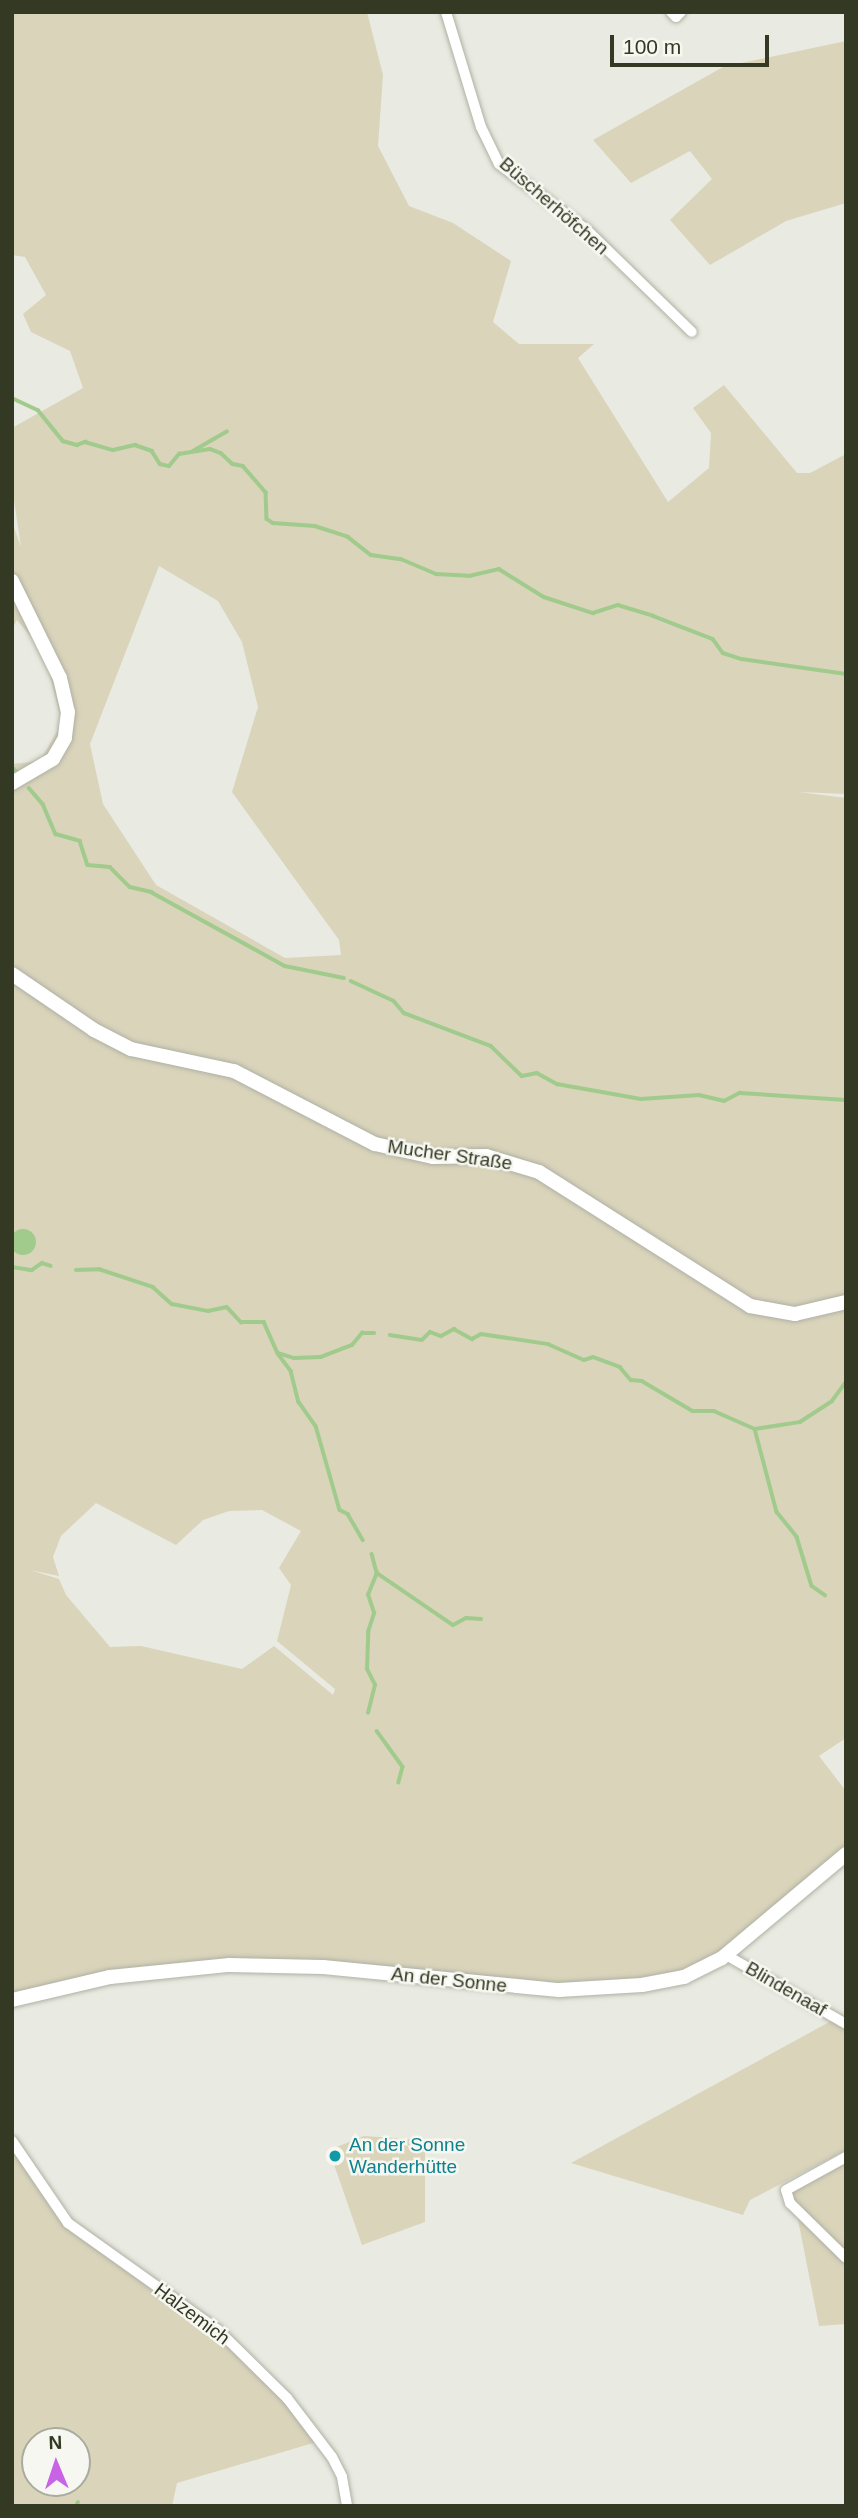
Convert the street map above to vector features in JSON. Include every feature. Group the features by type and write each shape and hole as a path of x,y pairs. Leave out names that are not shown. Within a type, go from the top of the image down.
{"main road":[{"path":"12,581 60,678 68,712 65,738 53,759 26,779 12,783"},
{"name":"Mucher Straße","path":"12,974 94,1030 131,1049 234,1071 375,1144 433,1157 486,1156 539,1171 750,1306 795,1314 846,1302"},
{"name":"An der Sonne","path":"12,2000 110,1977 229,1965 323,1967 515,1987 594,1990 684,1978 726,1955 846,1854"}],"street":[{"name":"Büscherhöfchen","path":"446,12 481,127 499,164 579,223 692,332"},
{"path":"671,12 676,17 681,12"},
{"name":"Blindenaaf","path":"726,1955 846,2024"},
{"name":"Halzemich","path":"12,2141 68,2223 218,2330 287,2398 332,2457 342,2477 347,2506"},
{"path":"846,2157 786,2190 790,2203 846,2258"}],"shaded area":[{"path":"12,12 367,12 383,75 378,146 409,206 453,223 511,261 493,322 519,344 594,344 578,358 668,502 709,468 711,433 693,408 724,385 797,473 810,473 846,454 846,794 799,792 846,798 846,1738 819,1756 846,1791 846,1855 697,1973 594,1990 229,1965 12,2000 12,764 40,761 62,723 44,653 17,620 12,629 12,522 21,547 12,487 12,428 83,388 70,351 31,332 23,314 46,295 25,257 12,255","holes":["159,566 218,601 242,642 258,707 232,792 339,940 341,955 285,958 156,885 103,804 90,744","96,1503 176,1545 203,1520 229,1511 262,1510 301,1531 279,1568 291,1585 277,1641 335,1689 333,1695 274,1646 242,1669 141,1646 110,1647 66,1595 59,1579 30,1570 59,1576 53,1557 61,1536"]},
{"path":"846,41 846,203 786,221 710,265 670,220 712,179 690,151 631,183 593,140 723,67"},
{"path":"23,1229 32,1233 36,1242 32,1251 23,1255 14,1251 10,1242 14,1233"},
{"path":"833,2020 846,2028 846,2150 750,2200 743,2215 571,2163"},
{"path":"364,2136 425,2140 425,2222 362,2245 329,2150"},
{"path":"12,2141 57,2209 218,2330 320,2441 177,2483 172,2506 12,2506"},
{"path":"846,2161 846,2324 819,2326 792,2189"}],"waterway":[{"path":"12,398 38,410 63,441 77,445 85,442 113,450 135,445 152,451 160,464 169,466 179,454 210,449 221,453 233,464 243,466 266,492 267,519 273,523 315,526 348,537 371,555 401,559 436,574 469,576 499,569 544,597 593,613 618,605 713,639 723,653 742,659 846,674"},
{"path":"193,451 227,431"},
{"path":"12,767 17,772"},
{"path":"29,788 43,804 56,834 80,841 88,865 110,867 130,887 151,892 285,966 344,978"},
{"path":"351,981 394,1001 404,1013 491,1046 522,1076 537,1073 557,1084 641,1099 699,1095 724,1101 740,1093 846,1100"},
{"path":"12,1267 32,1270 42,1263 51,1266"},
{"path":"76,1270 99,1269 153,1287 172,1304 208,1311 227,1307 241,1322 264,1322 278,1353 294,1358 321,1357 352,1345 362,1333 374,1333"},
{"path":"390,1335 422,1340 430,1332 441,1336 454,1329 472,1339 481,1334 548,1344 584,1360 593,1357 620,1367 631,1380 642,1381 693,1411 714,1411 755,1429 777,1512 797,1537 812,1586 825,1595"},
{"path":"279,1355 291,1371 299,1402 316,1426 340,1510 348,1514 363,1540"},
{"path":"755,1429 800,1422 832,1401 846,1382"},
{"path":"372,1554 377,1573 453,1625 466,1618 481,1619"},
{"path":"368,1713 375,1685 367,1669 368,1632 374,1613 368,1595 377,1573"},
{"path":"377,1731 403,1767 399,1782"},
{"path":"76,2506 78,2502"}],"place":[{"name":"An der Sonne Wanderhütte","path":"335,2156"}]}
